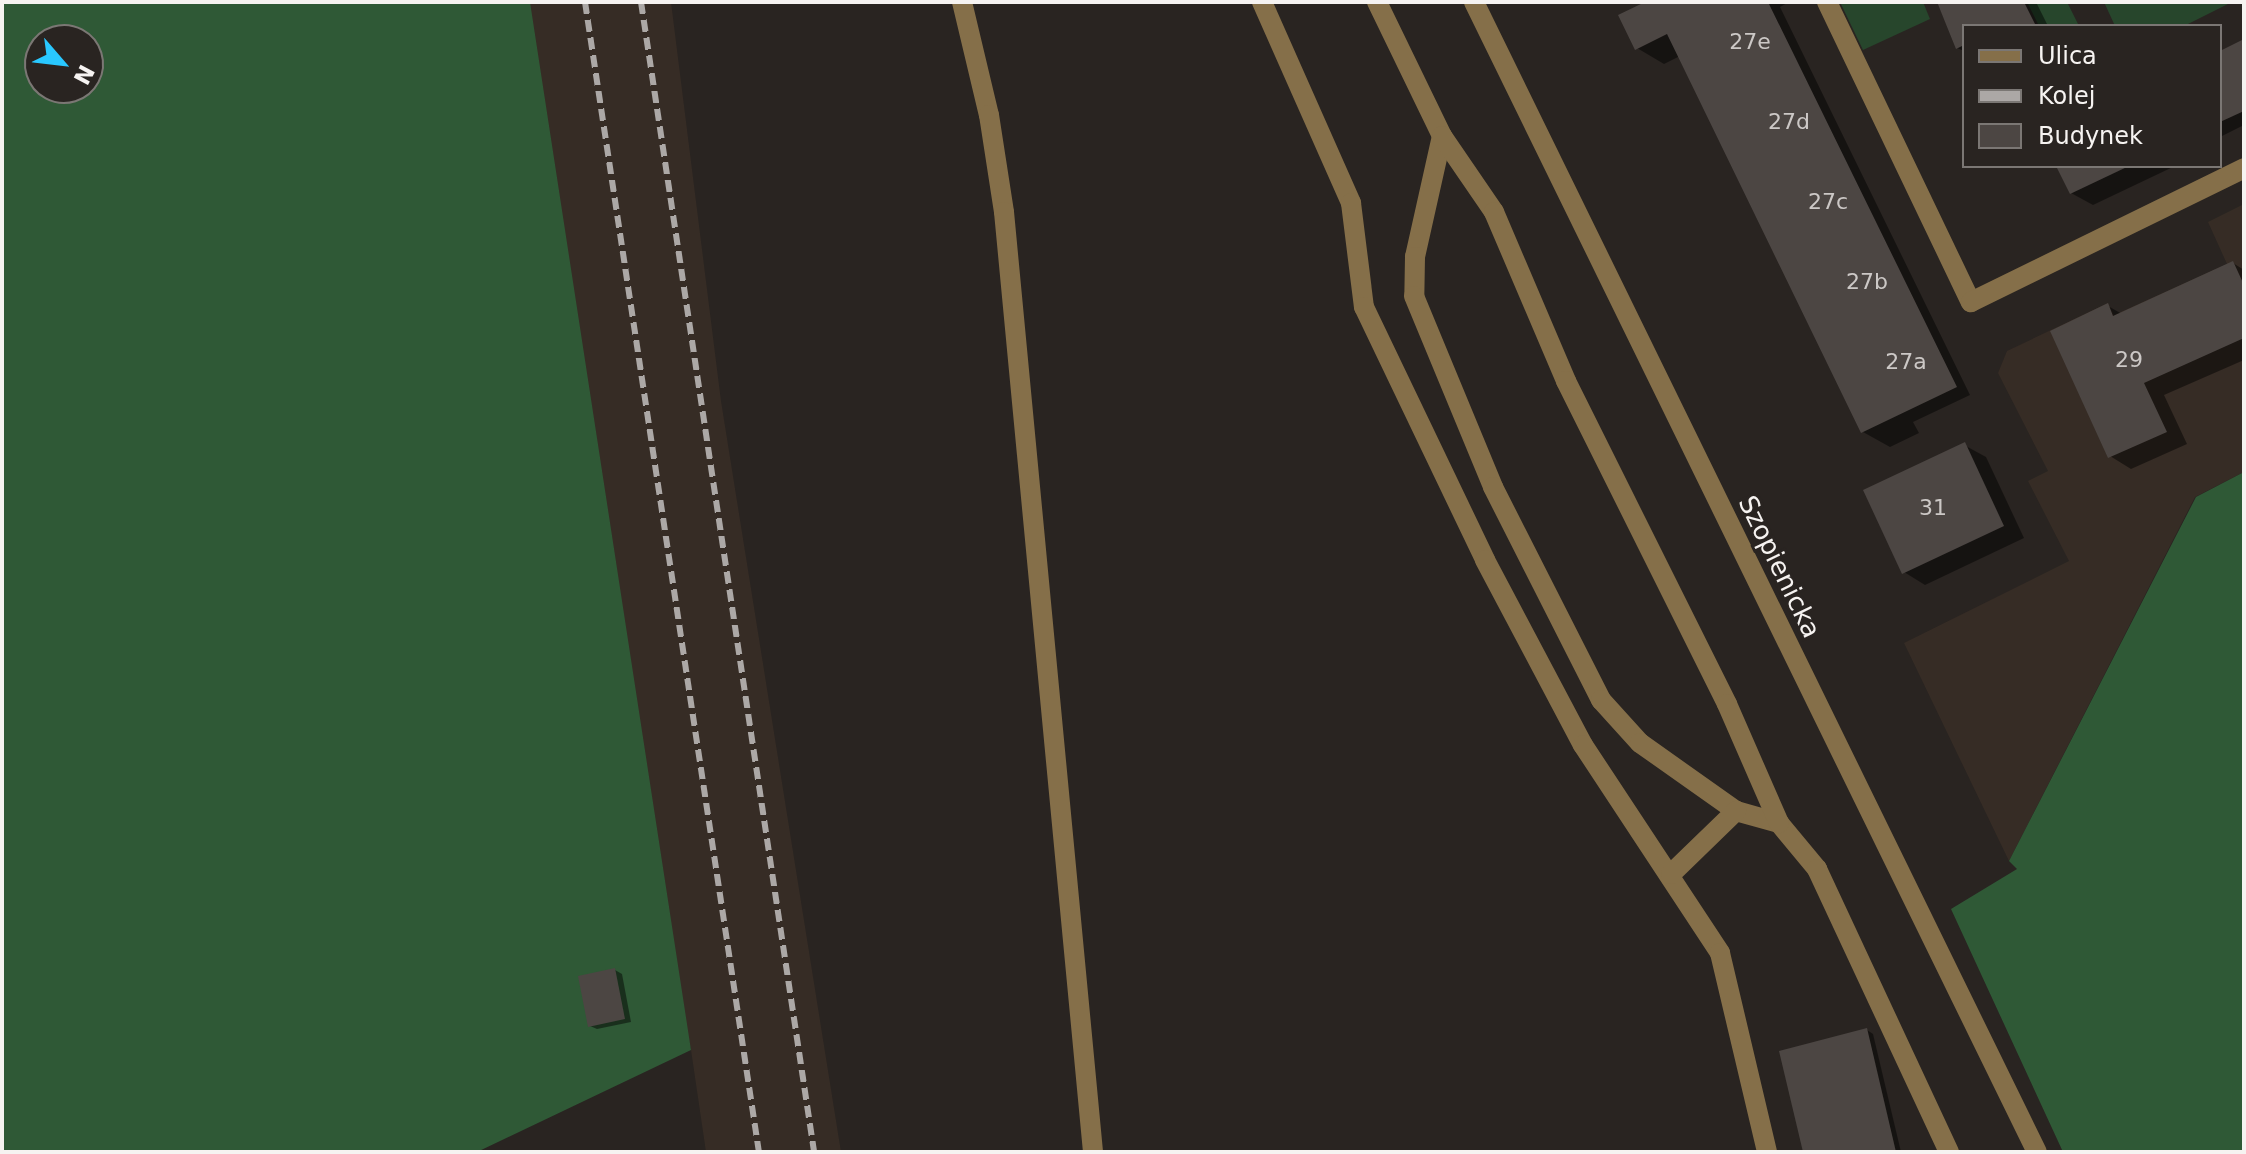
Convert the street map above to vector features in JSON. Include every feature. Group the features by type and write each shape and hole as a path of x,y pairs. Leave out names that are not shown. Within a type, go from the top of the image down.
{"street":[{"path":"962,2 989,115 1004,212 1093,1152"},
{"path":"1262,2 1351,203 1364,307 1485,560 1583,745 1671,874 1720,953 1767,1152"},
{"path":"1377,2 1442,136 1494,212 1566,381 1727,704 1779,823 1817,869 1949,1152"},
{"path":"1827,2 1971,302 2244,168"},
{"name":"Szopienicka","path":"1477,3 2037,1152"},
{"path":"1442,136 1415,257 1414,296 1493,487 1601,700 1640,743 1736,811 1779,823"},
{"path":"1671,874 1736,811"}],"shaded area":[{"path":"467,2 671,2 721,401 841,1152 706,1152 691,1050"},
{"path":"2244,204 2244,472 2195,497 2009,861 1904,643 2069,561 2028,481 2048,471 1998,373 2007,351 2108,303 2114,315 2227,264 2208,222"}],"green space":[{"path":"2,2 530,2 691,1050 477,1152 2,1152"},
{"path":"1840,2 1923,2 1930,19 1863,50"},
{"path":"2027,2 2067,2 2078,24 2038,24"},
{"path":"2104,2 2232,2 2188,24 2114,24"},
{"path":"2244,472 2244,1152 2063,1152 1951,909 2017,869 2009,861 2196,497"}],"building":[{"path":"1645,2 1768,2 1957,387 1861,433 1667,34 1635,50 1618,15"},
{"path":"1937,2 2024,2 2035,24 1962,24 1962,46 1956,49"},
{"path":"2244,39 2244,111 2222,121 2222,50"},
{"path":"2057,168 2125,168 2070,194"},
{"path":"2233,261 2244,285 2244,338 2144,383 2167,432 2108,458 2050,331 2108,303 2113,316"},
{"path":"1965,442 2004,526 1902,574 1863,490"},
{"path":"615,968 625,1019 588,1027 578,976"},
{"path":"1867,1028 1896,1152 1803,1152 1779,1051"}],"railway":[{"path":"585,2 759,1152"},
{"path":"641,2 814,1152"}]}
